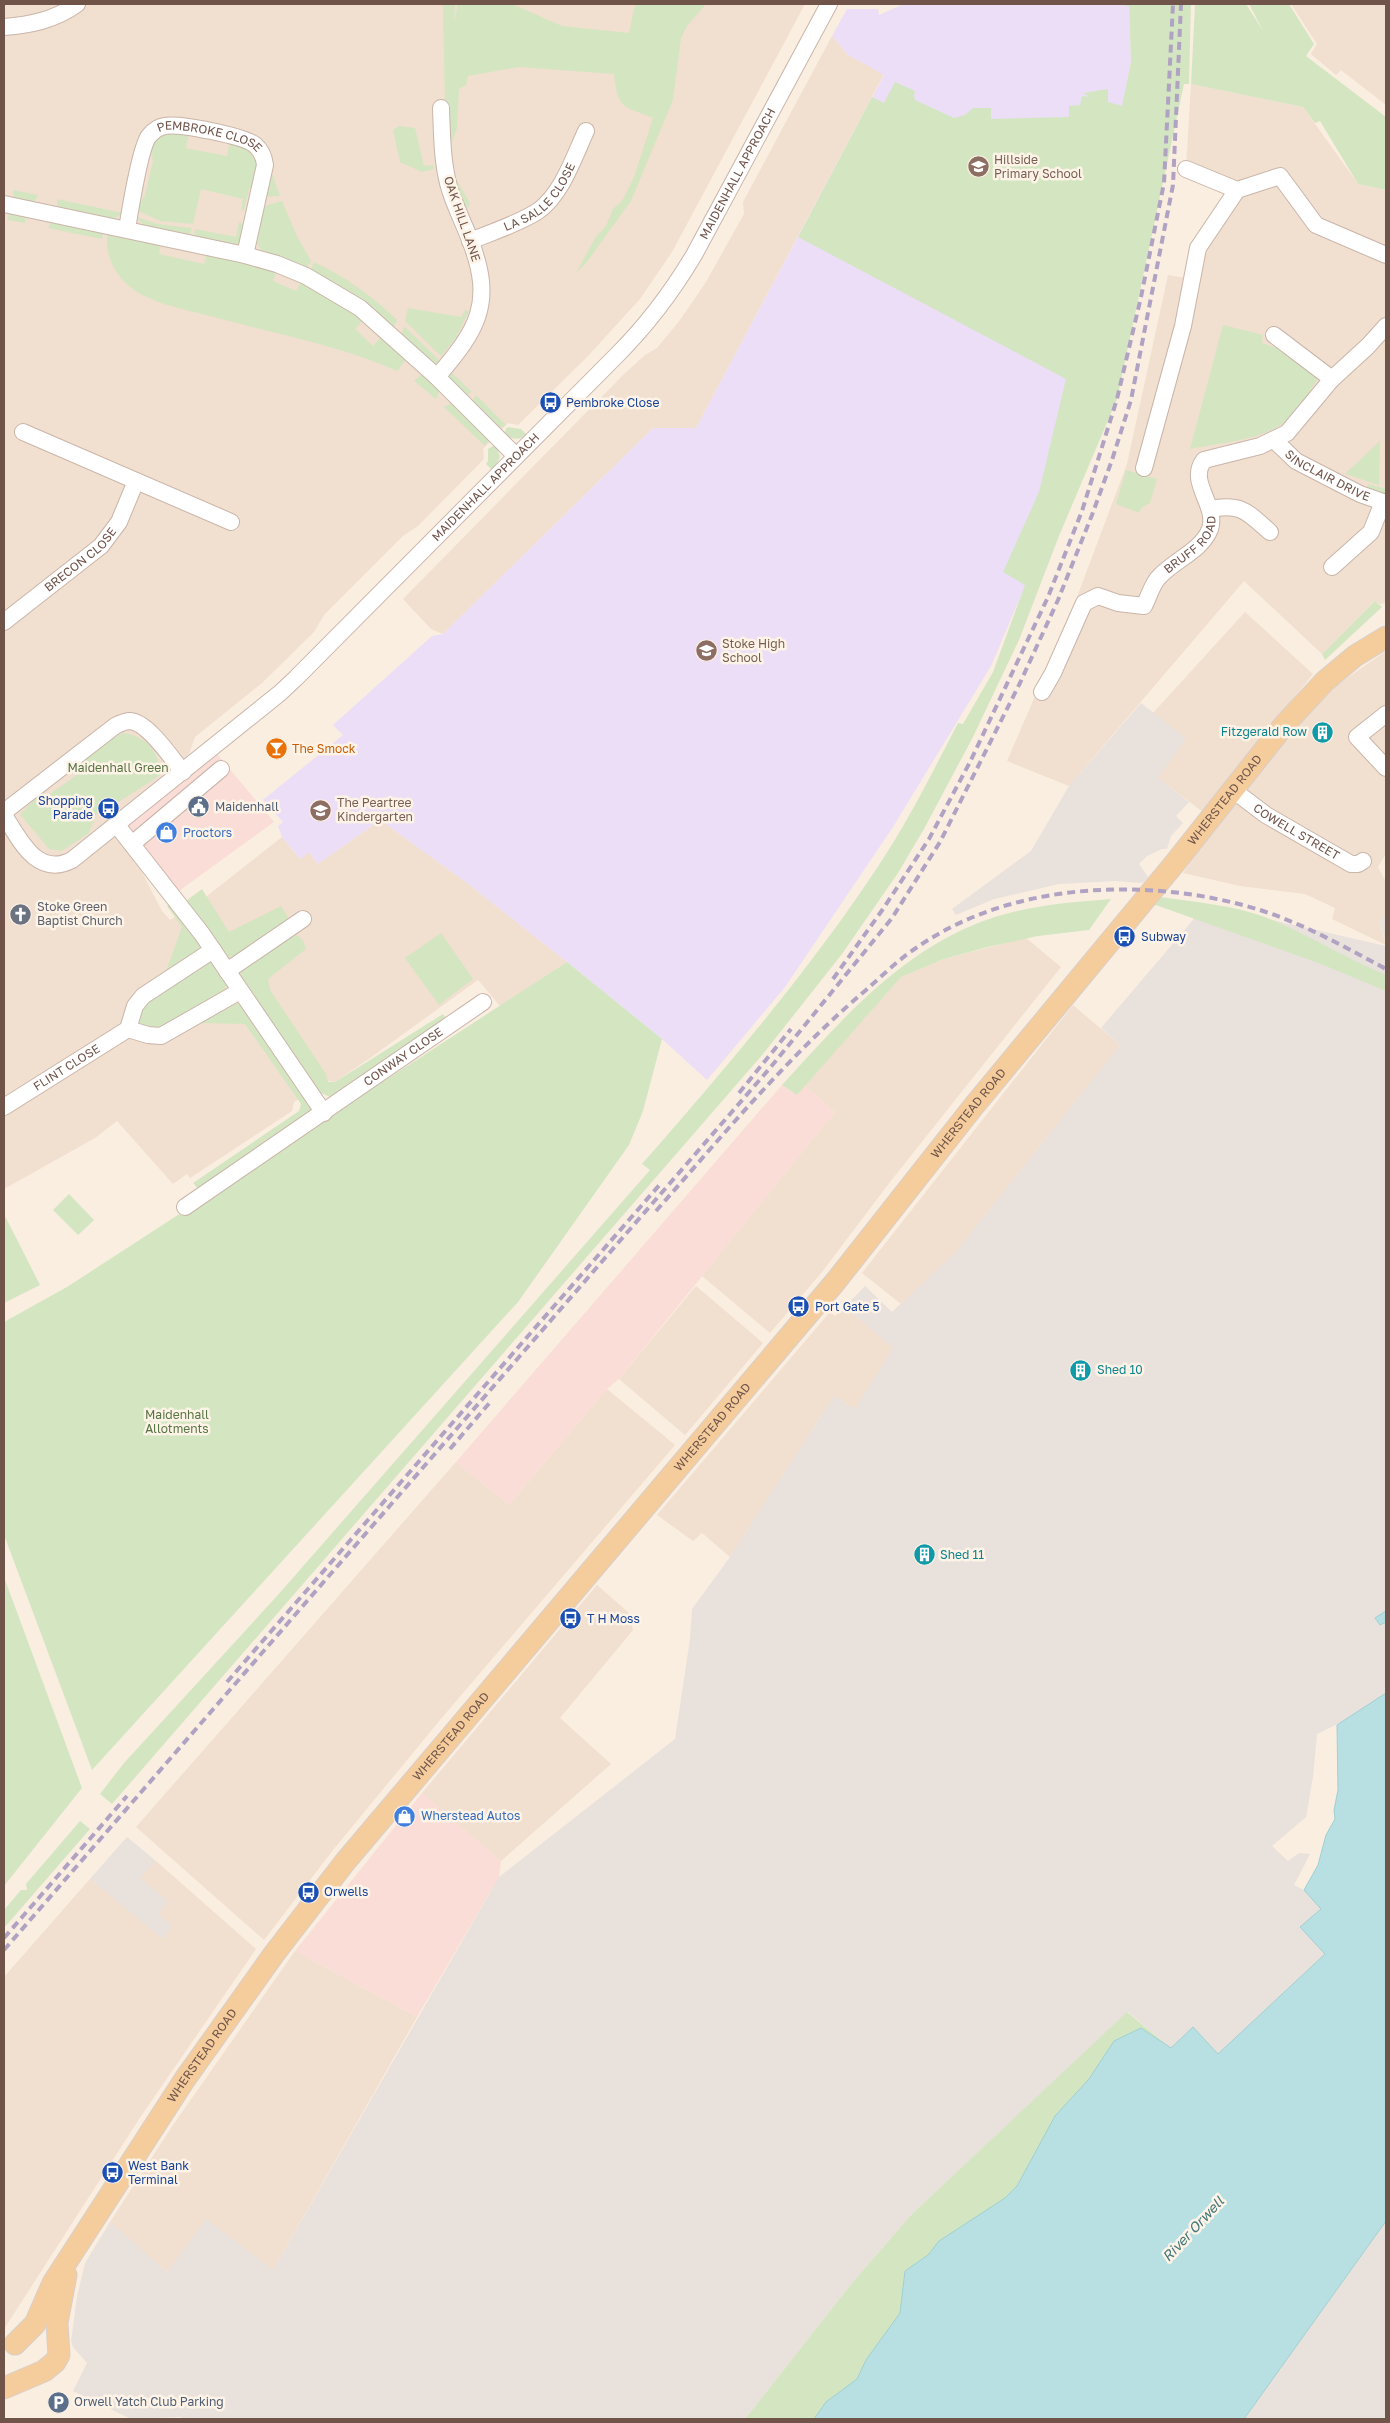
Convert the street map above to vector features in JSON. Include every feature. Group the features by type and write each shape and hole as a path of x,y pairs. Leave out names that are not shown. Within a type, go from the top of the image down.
{"main road":[{"name":"WHERSTEAD ROAD","path":"9,2346 35,2324 53,2283 186,2079 274,1954 345,1862 824,1296 967,1114 1285,724 1325,680 1355,656 1386,637"},
{"name":"WHERSTEAD ROAD","path":"59,2348 57,2340 60,2309 67,2271 75,2249"},
{"name":"WHERSTEAD ROAD","path":"9,2346 39,2340 59,2348"},
{"path":"4,2388 50,2367 59,2355 59,2348"}],"street":[{"path":"4,27 46,20 77,4"},
{"name":"MAIDENHALL APPROACH","path":"182,772 280,693 633,339 670,294 713,221 829,4"},
{"name":"OAK HILL LANE","path":"437,378 466,342 478,317 481,296 480,279 470,241 448,184 444,168 442,108"},
{"name":"PEMBROKE CLOSE","path":"127,229 144,147 152,133 161,127 172,125 234,137 256,146 262,154 265,165 245,255"},
{"name":"LA SALLE CLOSE","path":"470,241 529,216 547,202 558,188 586,131"},
{"path":"1186,169 1237,190"},
{"path":"1144,468 1183,326 1198,248 1237,190 1280,176 1316,225 1386,254"},
{"path":"4,204 245,255 292,270 339,294 375,320 516,456"},
{"name":"BRUFF ROAD","path":"1042,692 1053,673 1084,603 1098,596 1118,603 1144,606 1160,576 1199,544 1207,535 1211,523 1210,509 1198,477 1200,464 1204,460 1260,446 1287,433 1332,379 1368,346 1386,326"},
{"path":"1274,335 1332,379"},
{"path":"23,432 231,522"},
{"name":"SINCLAIR DRIVE","path":"1274,440 1296,461 1360,494 1385,502"},
{"name":"BRECON CLOSE","path":"4,622 100,546 119,522 136,481"},
{"path":"1332,567 1371,532 1385,502"},
{"path":"1210,509 1222,507 1246,510 1270,532"},
{"path":"1386,714 1356,737 1386,768"},
{"path":"129,721 149,731 182,772 72,860 60,866 47,865 36,860 6,822 115,726 129,721"},
{"path":"132,844 221,769"},
{"name":"COWELL STREET","path":"1233,790 1266,815 1351,864 1363,862"},
{"path":"116,824 213,950 324,1113"},
{"path":"227,971 302,919"},
{"path":"213,950 144,996 136,1006 128,1029 148,1035 161,1036 240,991"},
{"name":"CONWAY CLOSE","path":"185,1207 483,1002"},
{"name":"FLINT CLOSE","path":"4,1107 128,1029"}],"shaded area":[{"path":"4,4 805,4 672,252 640,299 588,356 518,425 508,423 483,449 484,459 418,526 403,536 324,615 314,632 262,683 195,737 183,772 117,824 162,911 170,920 202,900 282,837 299,858 309,852 318,864 380,820 467,883 567,962 500,1006 478,980 335,1082 327,1081 294,1102 292,1111 190,1178 187,1174 173,1184 117,1121 95,1138 4,1189"},
{"name":"Stoke High School","path":"904,4 1125,4 1129,6 1131,62 1032,570 991,666 893,827 785,987 707,1080 662,1039 567,962 467,883 380,820 318,864 309,852 300,859 282,837 278,826 283,822 263,800 343,735 333,725 432,636 443,634 653,428 696,428 884,75 848,55 832,36 847,9 878,9 879,15"},
{"path":"1291,4 1386,4 1386,105 1341,70 1336,75 1311,54 1317,44"},
{"path":"832,36 848,55 884,74 696,428 653,428 443,634 431,629 403,599 623,375 645,355 657,348 680,320 706,282 744,214 743,202"},
{"path":"1191,84 1303,107 1358,184 1386,190 1386,603 1380,604 1375,601 1322,654 1244,581 1069,786 1007,761 1071,613 1127,464 1168,275 1192,279 1198,248 1237,190 1186,169"},
{"path":"1245,612 1313,674 1203,812 1158,778 1153,713"},
{"path":"1386,651 1386,854 1378,867 1386,882 1386,916 1379,920 1386,945 1332,919 1335,908 1305,894 1240,886 1183,873 1288,735 1337,685"},
{"path":"1141,703 1186,738 1158,778 1189,802 1176,816 1183,823 1171,836 1167,849 1162,849 1147,856 1139,864 1148,877 1143,883 1115,881 1059,884 994,899 956,915 952,909 1031,851 1069,786"},
{"path":"213,749 274,822 172,896 116,824"},
{"path":"1193,902 1386,946 1386,1611 1375,1618 1380,1625 1386,1622 1386,1693 1348,1719 1317,1734 1313,1777 1306,1817 1272,1846 1288,1861 1299,1853 1310,1854 1294,1885 1304,1890 1322,1909 1325,1954 1218,2054 1171,2048 1128,2012 911,2215 852,2283 745,2419 183,2419 180,2417 131,2419 73,2391 87,2363 73,2347 71,2341 77,2297 85,2263 110,2222 167,2272 206,2219 273,2270 499,1877 675,1739 690,1639 692,1609 730,1557 834,1396 855,1409 893,1348 845,1307 865,1286 892,1312 956,1252 1120,1045 1101,1028 1193,920"},
{"path":"1386,916 1386,943 1379,920"},
{"path":"1026,938 1061,967 890,1182 822,1272 770,1333 702,1276 835,1112 804,1085 901,977 944,959"},
{"path":"1073,1005 1120,1045 956,1252 901,1304 862,1273"},
{"path":"782,1085 797,1095 804,1085 835,1112 619,1379 607,1389 509,1505 456,1462"},
{"path":"696,1286 763,1343 685,1435 619,1379"},
{"path":"845,1307 894,1348 855,1409 834,1396 730,1557 702,1533 693,1541 657,1515 830,1312 835,1316"},
{"path":"607,1389 675,1445 440,1720 333,1850 264,1940 136,1827 456,1462 509,1505"},
{"path":"597,1585 628,1612 633,1630 560,1718 611,1764 501,1861 422,1793"},
{"path":"422,1793 501,1861 499,1877 417,2017 295,1951"},
{"path":"127,1837 156,1861 140,1878 168,1901 158,1914 172,1926 163,1939 90,1879"},
{"path":"156,1861 256,1949 141,2116 4,2329 4,1977 90,1879 163,1939 158,1914 139,1878"},
{"path":"295,1951 417,2017 273,2270 206,2219 167,2272 110,2222 171,2128"},
{"path":"1386,2221 1386,2419 1244,2419"}],"green space":[{"path":"443,4 455,4 454,22 458,4 512,4 562,26 629,33 634,9 637,4 706,4 687,26 681,38 673,100 631,201 586,263 576,273 595,238 606,226 613,209 622,201 634,177 653,118 623,105 617,94 614,74 519,67 468,76 466,85 459,89 457,129 451,144 453,174 470,203 464,218 446,158"},
{"path":"1125,4 1191,4 1189,84 1184,84 1117,399 1059,536 1019,640 973,737 924,829 898,873 842,954 763,1054 112,1804 100,1794 124,1763 277,1596 650,1170 642,1164 766,1018 824,943 879,865 900,831 958,723 963,724 993,672 1025,585 1003,572 1039,492 1066,379 798,237 872,97 884,103 895,82 915,91 915,100 954,118 965,115 973,108 991,108 991,119 1069,117 1069,106 1080,105 1082,96 1090,97 1083,93 1108,89 1108,102 1122,106 1131,62 1129,6"},
{"path":"1195,4 1246,4 1263,31 1249,4 1289,4 1314,44 1306,56 1386,117 1386,190 1358,184 1320,121 1315,123 1303,107 1191,84"},
{"path":"399,126 415,128 424,166 433,165 434,169 422,172 400,162 393,130"},
{"path":"189,133 186,148 227,156 230,141 250,152 253,156 257,166 258,183 249,189 244,211 241,210 243,199 201,189 193,224 161,221 136,210 145,195 153,161 150,147 162,134"},
{"path":"271,171 280,196 263,197"},
{"path":"13,190 38,195 34,204 14,200"},
{"path":"57,199 123,213 114,219 57,209"},
{"path":"282,201 297,236 311,261 306,270 263,252 256,242 261,207"},
{"path":"11,210 25,213 25,223 7,220"},
{"path":"137,217 158,224 192,228 190,234 186,237 144,226"},
{"path":"53,219 104,229 102,239 48,228"},
{"path":"239,222 248,227 241,241 236,245 194,238 195,229 236,237"},
{"path":"108,231 161,244 159,254 204,264 207,253 276,272 273,281 296,291 301,282 325,292 363,320 355,329 373,346 381,337 407,358 397,371 330,347 153,300 127,285 116,271 107,248"},
{"path":"314,262 348,281 378,303 397,320 393,329 310,272"},
{"path":"408,308 461,317 465,310 469,311 456,338 441,356 405,321"},
{"path":"1223,325 1263,335 1262,343 1289,352 1320,376 1296,410 1278,427 1241,440 1190,449"},
{"path":"404,326 441,362 432,364 401,337"},
{"path":"449,370 472,392 465,396 449,378"},
{"path":"423,373 440,390 436,399 414,381"},
{"path":"476,395 506,425 498,429 471,403"},
{"path":"453,402 490,438 485,446 444,407"},
{"path":"507,427 521,429 527,435 518,439 510,437 504,434"},
{"path":"1380,441 1379,485 1345,474"},
{"path":"496,444 500,457 493,471 486,464 488,461 488,449"},
{"path":"1126,470 1157,479 1150,503 1141,508 1139,513 1116,504"},
{"path":"1368,484 1386,489 1386,495 1367,488"},
{"path":"1375,601 1382,607 1325,660 1322,654"},
{"name":"Maidenhall Green","path":"123,733 131,734 145,741 158,760 159,776 117,803 97,812 89,833 62,851 49,849 20,814 42,792 47,796 77,775 72,767 102,744"},
{"path":"202,889 229,932 281,906 288,917 279,929 253,948 228,957 186,901"},
{"path":"1160,897 1227,907 1265,917 1386,975 1386,991 1321,964 1153,904"},
{"path":"1111,899 1089,930 1038,936 988,947 944,959 901,977 797,1095 782,1085 829,1034 879,986 906,964 935,945 965,929 1012,912 1054,904"},
{"path":"172,904 201,944 199,950 165,974 182,927 167,906"},
{"path":"441,933 473,979 439,1005 405,958"},
{"path":"293,934 302,939 306,949 268,979 270,990 326,1074 328,1082 335,1082 443,1014 450,1023 332,1098 317,1091 240,974 244,966"},
{"path":"211,962 219,966 229,983 219,996 160,1028 149,1030 140,1025 139,1014 161,991 202,965"},
{"name":"Maidenhall Allotments","path":"567,962 662,1039 643,1111 629,1145 518,1302 92,1770 4,1535 4,1322 67,1287"},
{"path":"236,1004 241,1004 310,1100 311,1109 306,1118 200,1191 193,1183 299,1111 301,1104 245,1024 201,1023"},
{"path":"69,1194 94,1220 78,1235 53,1210"},
{"path":"4,1214 40,1285 4,1303"},
{"path":"4,1577 82,1788 4,1886"},
{"path":"80,1821 90,1829 4,1928 4,1910 21,1890 27,1890 26,1884"},
{"path":"1127,2012 1171,2048 861,2419 745,2419 852,2283 911,2215"}],"water":[{"path":"1386,1611 1386,1622 1380,1625 1375,1618"},
{"name":"River Orwell","path":"1386,1693 1386,2221 1244,2419 814,2419 826,2402 857,2379 866,2360 900,2313 905,2271 928,2255 939,2241 1005,2198 1017,2186 1055,2116 1089,2079 1114,2041 1141,2028 1171,2048 1193,2027 1218,2054 1325,1954 1300,1927 1321,1909 1304,1890 1318,1865 1326,1835 1335,1819 1334,1810 1338,1790 1337,1725"}],"railway":[{"path":"833,979 883,909 929,839 970,762 1048,597 1082,511 1117,399 1141,297 1164,183 1173,4"},
{"path":"4,1950 770,1068 892,918 940,842 1020,683 1058,600 1092,515 1131,400 1173,185 1181,4"},
{"path":"656,1211 757,1096 837,1015 916,948 954,926 995,909 1038,898 1083,891 1128,889 1173,892 1218,899 1260,910 1324,936 1386,969"},
{"path":"739,1093 791,1029"},
{"path":"227,1682 662,1182"},
{"path":"450,1449 492,1400"},
{"path":"4,1938 127,1796"}],"place":[{"name":"Hillside Primary School","path":"978,167"},
{"name":"Pembroke Close","path":"550,403"},
{"name":"Stoke High School","path":"706,651"},
{"name":"Fitzgerald Row","path":"1323,732"},
{"name":"The Smock","path":"276,749"},
{"name":"Maidenhall","path":"199,807"},
{"name":"Shopping Parade","path":"109,808"},
{"name":"The Peartree Kindergarten","path":"321,810"},
{"name":"Proctors","path":"167,833"},
{"name":"Stoke Green Baptist Church","path":"21,914"},
{"name":"Subway","path":"1125,937"},
{"name":"Port Gate 5","path":"799,1307"},
{"name":"Shed 10","path":"1081,1370"},
{"name":"Shed 11","path":"924,1555"},
{"name":"T H Moss","path":"571,1619"},
{"name":"Wherstead Autos","path":"405,1816"},
{"name":"Orwells","path":"308,1892"},
{"name":"West Bank Terminal","path":"112,2173"},
{"name":"Orwell Yatch Club Parking","path":"58,2402"}]}
